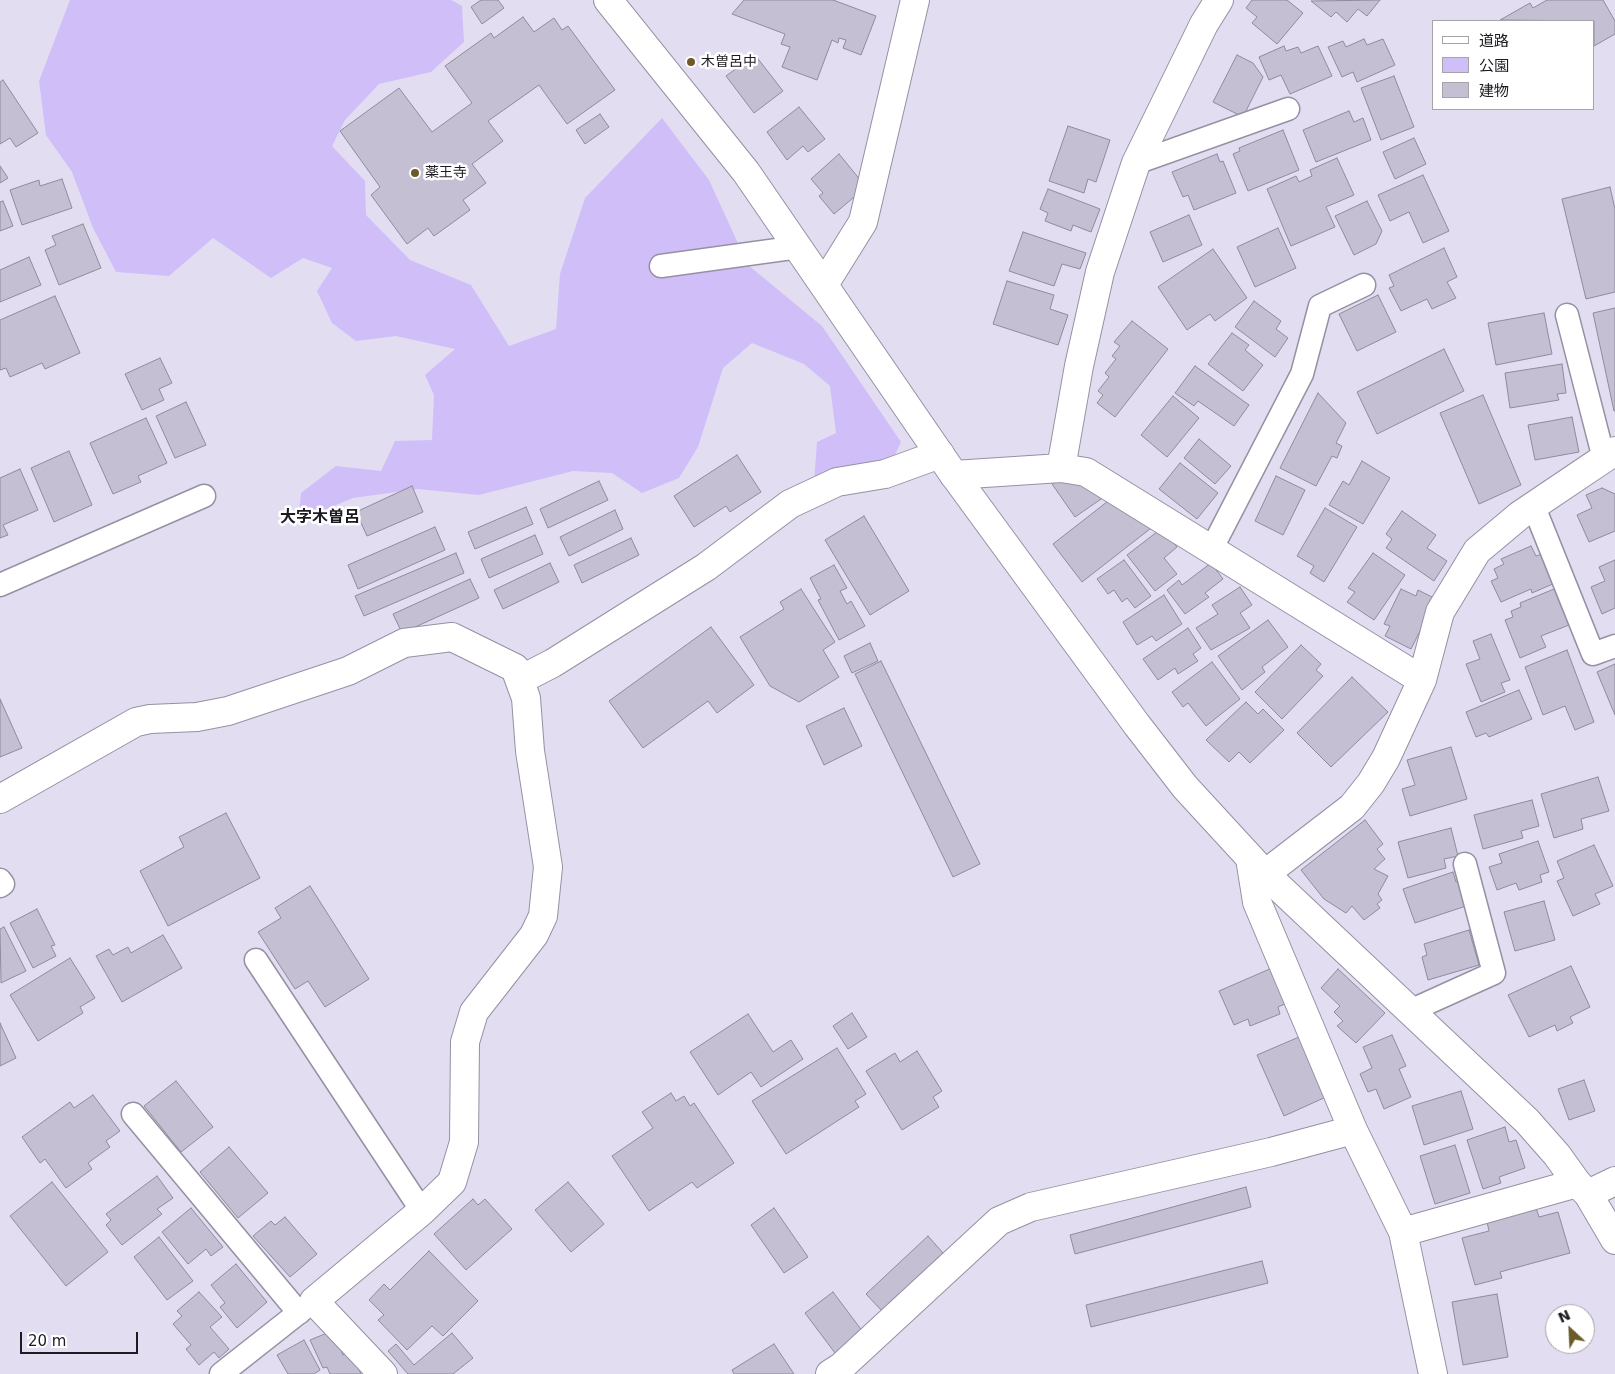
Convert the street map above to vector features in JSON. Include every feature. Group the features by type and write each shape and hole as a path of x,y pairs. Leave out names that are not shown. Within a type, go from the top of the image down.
{"street":[{"path":"608,0 746,172 947,464 1136,725 1185,787 1258,866 1527,1121 1557,1155 1615,1240"},
{"path":"824,283 863,222 914,0"},
{"path":"1061,468 1079,366 1100,272 1136,163 1204,24 1219,0"},
{"path":"1258,866 1352,807 1371,783 1386,758 1422,680 1440,612 1477,551 1534,506 1610,455"},
{"path":"520,680 554,663 706,567 790,504 837,482 947,464 1061,468 1086,472 1422,680"},
{"path":"0,799 136,722 150,719 197,717 228,711 348,671 404,643 452,637 515,668 526,698 530,752 548,867 543,916 534,935 474,1012 465,1042 464,1142 452,1182 422,1211 306,1307 383,1374"},
{"path":"1258,866 1257,902 1352,1130 1403,1232 1433,1374"},
{"path":"830,1374 841,1367 999,1221 1031,1207 1271,1152 1352,1130"},
{"path":"1403,1232 1615,1181"}],"lane":[{"path":"1136,163 1288,109"},
{"path":"661,266 799,247"},
{"path":"1211,550 1302,374 1320,306 1364,285"},
{"path":"1567,315 1610,455"},
{"path":"0,584 204,496"},
{"path":"1534,506 1593,654 1615,646"},
{"path":"1410,1011 1494,973 1465,864"},
{"path":"0,880 3,884 0,886"},
{"path":"256,960 422,1211"},
{"path":"133,1114 306,1307 221,1374"}],"green space":[{"path":"70,0 451,0 462,6 464,42 431,72 379,84 345,120 332,146 365,181 366,215 410,260 471,285 509,346 556,329 560,274 585,198 662,118 709,180 748,265 822,326 901,442 894,457 814,482 817,442 836,433 830,386 804,364 752,343 723,368 698,447 679,478 642,493 612,473 573,471 479,495 418,489 353,498 298,521 301,493 336,466 381,471 395,441 432,440 434,395 425,375 455,349 396,336 356,341 332,323 317,291 332,268 303,258 271,278 213,238 169,276 116,272 93,228 72,172 46,135 39,81"}],"building":[{"path":"481,0 498,0 504,8 482,24 471,7"},
{"path":"744,0 833,0 876,16 861,55 843,48 846,40 839,38 838,43 832,40 817,80 782,67 790,47 781,44 785,34 732,14"},
{"path":"1252,0 1287,0 1303,13 1277,44 1252,23 1257,17 1246,8"},
{"path":"1380,0 1367,16 1358,9 1347,22 1336,12 1331,17 1311,1"},
{"path":"1547,0 1603,0 1615,21 1615,34 1595,45 1595,20 1500,20 1530,3 1533,8"},
{"path":"523,17 534,32 554,18 562,30 568,26 615,90 567,124 539,85 488,121 503,141 472,164 486,183 463,200 470,210 434,236 428,228 407,244 371,195 380,187 340,131 399,88 432,132 472,103 445,66 491,33 494,38"},
{"path":"1364,39 1367,45 1383,39 1395,65 1357,82 1353,72 1342,77 1328,47 1343,41 1346,47"},
{"path":"1284,46 1286,51 1298,47 1301,53 1318,46 1332,76 1290,94 1281,75 1269,80 1259,57"},
{"path":"755,55 783,91 754,113 726,76"},
{"path":"1237,55 1253,63 1263,77 1243,117 1213,102"},
{"path":"1394,76 1414,127 1381,140 1361,88"},
{"path":"3,80 38,133 16,147 10,138 0,144 0,82"},
{"path":"799,107 825,139 808,152 803,146 787,160 767,132"},
{"path":"1349,111 1354,122 1363,118 1371,140 1316,162 1303,130"},
{"path":"600,114 609,127 585,144 576,130"},
{"path":"1068,126 1110,140 1096,182 1088,179 1084,193 1049,181"},
{"path":"1283,130 1299,170 1248,191 1233,154 1240,151 1239,148"},
{"path":"1414,138 1426,164 1395,179 1383,152"},
{"path":"839,154 866,187 834,214 819,196 823,193 811,179"},
{"path":"1217,154 1220,162 1223,161 1236,193 1194,210 1188,195 1183,197 1172,172"},
{"path":"1337,158 1354,195 1326,207 1335,227 1291,246 1267,189 1296,176 1299,182 1312,176 1310,170"},
{"path":"0,166 8,178 0,183"},
{"path":"1423,175 1449,231 1423,243 1409,212 1390,221 1378,195"},
{"path":"62,179 72,208 22,225 10,190 39,180 40,186"},
{"path":"1610,187 1615,209 1615,292 1586,299 1562,199"},
{"path":"1048,189 1100,209 1091,232 1073,225 1071,231 1045,221 1048,213 1040,209"},
{"path":"3,201 13,226 0,231 0,202"},
{"path":"1367,201 1382,231 1376,244 1354,255 1335,216"},
{"path":"1189,215 1202,245 1163,262 1150,232"},
{"path":"83,224 101,268 59,285 45,250 56,245 52,236"},
{"path":"1278,228 1296,268 1255,287 1237,247"},
{"path":"1023,232 1086,253 1080,269 1062,264 1054,286 1009,271"},
{"path":"1444,248 1457,277 1447,282 1456,298 1432,309 1427,299 1401,311 1389,288 1394,286 1389,275"},
{"path":"1213,249 1247,298 1215,321 1210,314 1187,330 1158,287"},
{"path":"29,257 41,285 0,302 0,270"},
{"path":"1007,281 1054,295 1050,309 1068,315 1058,345 993,324"},
{"path":"1378,295 1396,332 1357,351 1339,314"},
{"path":"55,296 80,353 45,369 42,363 10,377 6,368 0,370 0,320"},
{"path":"1254,301 1281,321 1276,329 1288,338 1275,357 1235,327"},
{"path":"1615,308 1615,411 1614,411 1593,313"},
{"path":"1544,313 1552,354 1496,365 1488,323"},
{"path":"1132,321 1168,349 1115,417 1097,403 1103,395 1098,391 1109,377 1105,373 1116,359 1112,356 1120,346 1114,342"},
{"path":"1232,333 1249,345 1245,350 1263,365 1243,391 1208,364"},
{"path":"1444,349 1464,391 1377,434 1357,392"},
{"path":"160,358 172,383 159,389 164,400 142,410 125,374"},
{"path":"1562,364 1566,393 1557,394 1559,400 1510,408 1505,373"},
{"path":"1195,366 1249,405 1234,426 1198,401 1194,406 1175,393"},
{"path":"1318,393 1346,423 1336,443 1342,446 1337,458 1332,456 1316,486 1280,468"},
{"path":"1483,395 1521,485 1479,504 1440,413"},
{"path":"1173,396 1199,418 1167,457 1141,435"},
{"path":"186,402 206,445 175,458 156,416"},
{"path":"1572,417 1579,452 1535,460 1528,425"},
{"path":"146,418 167,463 138,476 141,482 113,494 90,443"},
{"path":"1199,439 1231,466 1215,484 1184,458"},
{"path":"69,451 92,505 54,522 31,468"},
{"path":"737,455 761,492 730,512 726,506 694,527 674,496"},
{"path":"1362,461 1390,478 1363,524 1329,505 1343,481 1349,485"},
{"path":"1180,463 1218,493 1197,519 1159,489"},
{"path":"20,469 38,510 3,525 8,535 0,538 0,478"},
{"path":"1276,476 1305,490 1283,535 1255,521"},
{"path":"1063,477 1096,485 1104,497 1075,517 1052,484"},
{"path":"599,481 608,500 548,528 540,509"},
{"path":"412,486 423,512 367,536 356,512"},
{"path":"1602,488 1615,494 1615,531 1589,542 1577,515 1592,508 1586,495"},
{"path":"1112,498 1155,525 1082,582 1053,544"},
{"path":"526,507 533,524 475,549 468,532"},
{"path":"1325,508 1357,527 1324,582 1310,573 1314,566 1297,556"},
{"path":"615,510 623,529 569,556 560,537"},
{"path":"1402,511 1436,535 1427,548 1447,561 1434,581 1386,548 1392,539 1386,534"},
{"path":"864,516 909,591 870,615 825,540"},
{"path":"435,527 445,550 358,589 348,565"},
{"path":"1162,528 1177,547 1164,558 1177,574 1155,591 1127,555"},
{"path":"535,535 543,554 489,578 481,559"},
{"path":"631,538 639,555 582,583 574,565"},
{"path":"1531,546 1536,556 1542,554 1555,583 1532,593 1531,589 1501,602 1491,581 1498,578 1494,569 1504,564 1501,559"},
{"path":"456,553 464,573 364,616 355,596"},
{"path":"1373,553 1405,575 1374,620 1347,602 1355,592 1348,588"},
{"path":"1124,560 1151,596 1135,608 1127,598 1122,602 1114,590 1108,594 1097,579"},
{"path":"1615,560 1615,608 1602,614 1591,587 1605,581 1599,567"},
{"path":"550,563 559,582 503,609 494,590"},
{"path":"1211,563 1223,579 1205,593 1209,597 1185,614 1167,590 1179,580 1182,585"},
{"path":"834,565 847,588 840,591 847,604 851,601 865,626 839,640 818,600 821,599 810,578"},
{"path":"470,579 479,598 402,633 393,614"},
{"path":"1240,587 1252,605 1240,613 1250,628 1211,650 1196,628 1218,614 1212,605"},
{"path":"801,589 835,642 823,650 839,677 799,702 770,686 740,637 784,609 780,602"},
{"path":"1401,589 1416,596 1418,590 1436,599 1411,649 1385,636 1390,626 1384,624"},
{"path":"1554,589 1569,625 1541,636 1546,647 1520,658 1505,620 1513,617 1511,611 1521,607 1520,603"},
{"path":"1164,595 1182,624 1156,641 1152,636 1137,645 1123,622"},
{"path":"1268,620 1288,647 1262,667 1265,672 1242,690 1218,656"},
{"path":"711,627 754,685 717,713 708,701 643,748 609,701"},
{"path":"1188,628 1201,648 1193,654 1198,661 1178,674 1175,668 1158,680 1143,659"},
{"path":"1491,634 1510,680 1501,683 1505,692 1481,702 1466,664 1480,659 1473,641"},
{"path":"870,643 878,661 852,673 844,656"},
{"path":"1301,645 1321,664 1316,670 1323,676 1282,719 1255,692"},
{"path":"1567,650 1594,722 1575,730 1565,706 1543,715 1525,667"},
{"path":"881,661 980,864 953,877 855,674"},
{"path":"1212,662 1240,699 1206,726 1188,703 1183,707 1172,692"},
{"path":"1615,664 1615,715 1597,672"},
{"path":"1352,677 1388,712 1331,767 1297,733"},
{"path":"1519,690 1532,719 1489,737 1486,733 1476,737 1466,712"},
{"path":"0,699 22,748 0,757"},
{"path":"1246,702 1258,714 1263,709 1284,730 1250,763 1239,752 1229,762 1206,740"},
{"path":"844,708 862,746 824,765 806,726"},
{"path":"1451,747 1467,799 1410,816 1402,789 1415,785 1407,760"},
{"path":"1598,777 1609,811 1581,819 1583,829 1554,838 1541,794"},
{"path":"1532,800 1539,826 1521,831 1523,838 1483,849 1474,815"},
{"path":"226,813 260,878 168,926 140,871 184,847 179,837"},
{"path":"1365,820 1383,844 1377,849 1385,859 1374,869 1388,876 1378,894 1382,900 1377,904 1380,908 1364,920 1352,906 1346,913 1324,899 1301,870"},
{"path":"1451,828 1458,856 1444,859 1446,868 1408,878 1398,842"},
{"path":"1538,841 1549,872 1540,875 1542,882 1519,890 1516,883 1497,890 1489,867 1502,863 1499,854"},
{"path":"1594,845 1613,886 1595,894 1600,904 1573,916 1557,881 1564,878 1557,861"},
{"path":"1453,872 1456,882 1460,881 1469,905 1415,923 1403,889"},
{"path":"310,886 369,979 325,1007 308,981 295,989 258,932 281,918 275,908"},
{"path":"1544,901 1555,940 1515,951 1504,912"},
{"path":"37,909 55,945 51,946 56,956 33,968 10,923"},
{"path":"4,927 26,971 1,983 0,929"},
{"path":"1469,930 1479,965 1428,980 1422,957 1427,955 1424,944"},
{"path":"163,935 182,968 122,1002 96,956 109,949 113,955 128,947 131,953"},
{"path":"70,958 95,998 80,1007 83,1013 38,1041 10,995"},
{"path":"1571,966 1590,1007 1570,1017 1573,1023 1557,1031 1555,1025 1529,1037 1508,995"},
{"path":"1272,968 1287,1003 1278,1007 1280,1014 1250,1026 1248,1019 1234,1025 1219,991"},
{"path":"1338,969 1385,1013 1356,1043 1337,1026 1343,1021 1334,1012 1340,1006 1321,988"},
{"path":"852,1013 867,1037 848,1049 833,1026"},
{"path":"748,1014 773,1052 791,1040 803,1059 761,1087 751,1072 718,1095 690,1052"},
{"path":"0,1023 16,1058 0,1066"},
{"path":"1392,1035 1406,1066 1399,1069 1411,1097 1384,1109 1376,1089 1368,1092 1360,1074 1372,1068 1363,1047"},
{"path":"1299,1037 1326,1097 1284,1116 1257,1055"},
{"path":"837,1048 866,1094 855,1101 859,1107 786,1154 752,1101"},
{"path":"917,1051 942,1091 933,1097 939,1107 902,1130 866,1071 895,1053 900,1062"},
{"path":"1584,1080 1595,1111 1569,1120 1558,1089"},
{"path":"176,1081 213,1127 181,1152 144,1106"},
{"path":"1461,1091 1473,1129 1424,1145 1412,1106"},
{"path":"671,1093 676,1101 684,1096 690,1106 694,1103 734,1163 697,1188 692,1182 649,1211 612,1156 653,1128 642,1112"},
{"path":"93,1095 120,1131 106,1141 110,1147 88,1163 92,1169 66,1188 45,1159 40,1163 22,1137 70,1102 74,1108"},
{"path":"1505,1127 1509,1142 1516,1140 1525,1168 1499,1177 1501,1183 1483,1189 1467,1140"},
{"path":"1455,1145 1470,1193 1435,1204 1420,1156"},
{"path":"229,1147 268,1193 238,1218 200,1172"},
{"path":"157,1176 173,1198 157,1209 162,1214 122,1245 106,1225 111,1220 106,1214"},
{"path":"52,1182 108,1252 66,1286 10,1216"},
{"path":"568,1182 604,1224 571,1252 535,1210"},
{"path":"1246,1187 1251,1207 1075,1254 1070,1235"},
{"path":"473,1199 478,1205 485,1199 512,1229 466,1270 434,1234"},
{"path":"191,1208 223,1247 211,1256 206,1249 188,1264 162,1232"},
{"path":"774,1208 808,1257 784,1273 751,1225"},
{"path":"1536,1208 1539,1217 1558,1212 1570,1253 1500,1272 1502,1278 1475,1285 1462,1238 1489,1231 1487,1222"},
{"path":"285,1217 317,1254 290,1277 253,1236 271,1221 275,1225"},
{"path":"928,1236 943,1253 882,1311 866,1294"},
{"path":"159,1237 193,1281 167,1300 134,1257"},
{"path":"429,1251 478,1301 443,1336 432,1326 407,1350 378,1320 384,1315 369,1300 384,1284 390,1290"},
{"path":"1262,1261 1268,1283 1091,1327 1086,1305"},
{"path":"236,1264 267,1302 237,1328 220,1307 225,1303 211,1285"},
{"path":"199,1292 222,1317 210,1327 229,1349 219,1358 214,1352 199,1365 186,1349 191,1345 173,1324 182,1316 177,1311"},
{"path":"833,1292 863,1332 835,1353 805,1313"},
{"path":"1497,1294 1508,1357 1463,1365 1452,1302"},
{"path":"332,1331 343,1355 351,1352 361,1374 330,1374 327,1367 323,1368 310,1340"},
{"path":"452,1333 473,1358 453,1374 408,1374 388,1351 396,1344 414,1365"},
{"path":"304,1340 320,1370 314,1374 288,1374 277,1355"},
{"path":"774,1344 794,1374 734,1374 732,1370"}],"place":[{"name":"木曽呂中","path":"691,62"},
{"name":"薬王寺","path":"415,173"}],"district":[{"name":"大字木曽呂","path":"320,518"}]}
